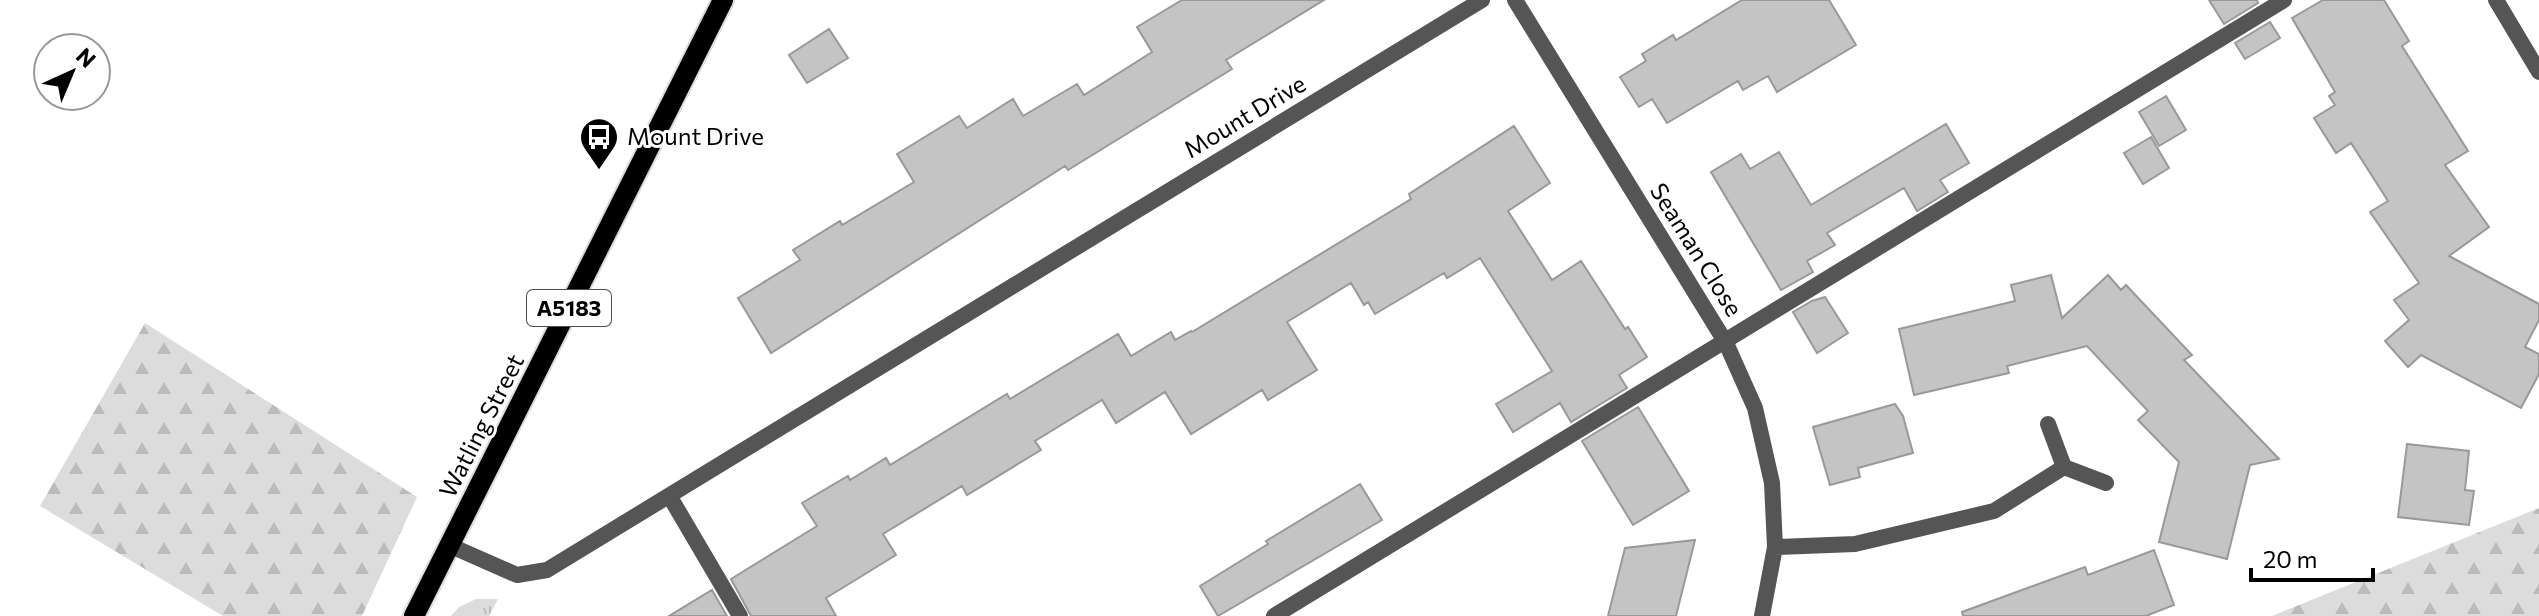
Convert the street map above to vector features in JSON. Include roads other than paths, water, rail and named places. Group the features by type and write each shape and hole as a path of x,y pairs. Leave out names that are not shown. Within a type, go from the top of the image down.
{"main road":[{"name":"Watling Street","path":"414,616 723,0"}],"street":[{"name":"Mount Drive","path":"451,546 517,575 547,570 1482,0"},
{"name":"Seaman Close","path":"1515,0 1726,343 1755,408 1772,483 1775,547 1762,616"},
{"path":"1274,616 2284,0"},
{"path":"2496,0 2539,72"},
{"path":"2048,424 2064,467 2106,483"},
{"path":"1775,547 1855,544 1994,511 2064,467"},
{"path":"670,497 740,616"}],"place":[{"name":"Mount Drive","path":"599,171"}]}
